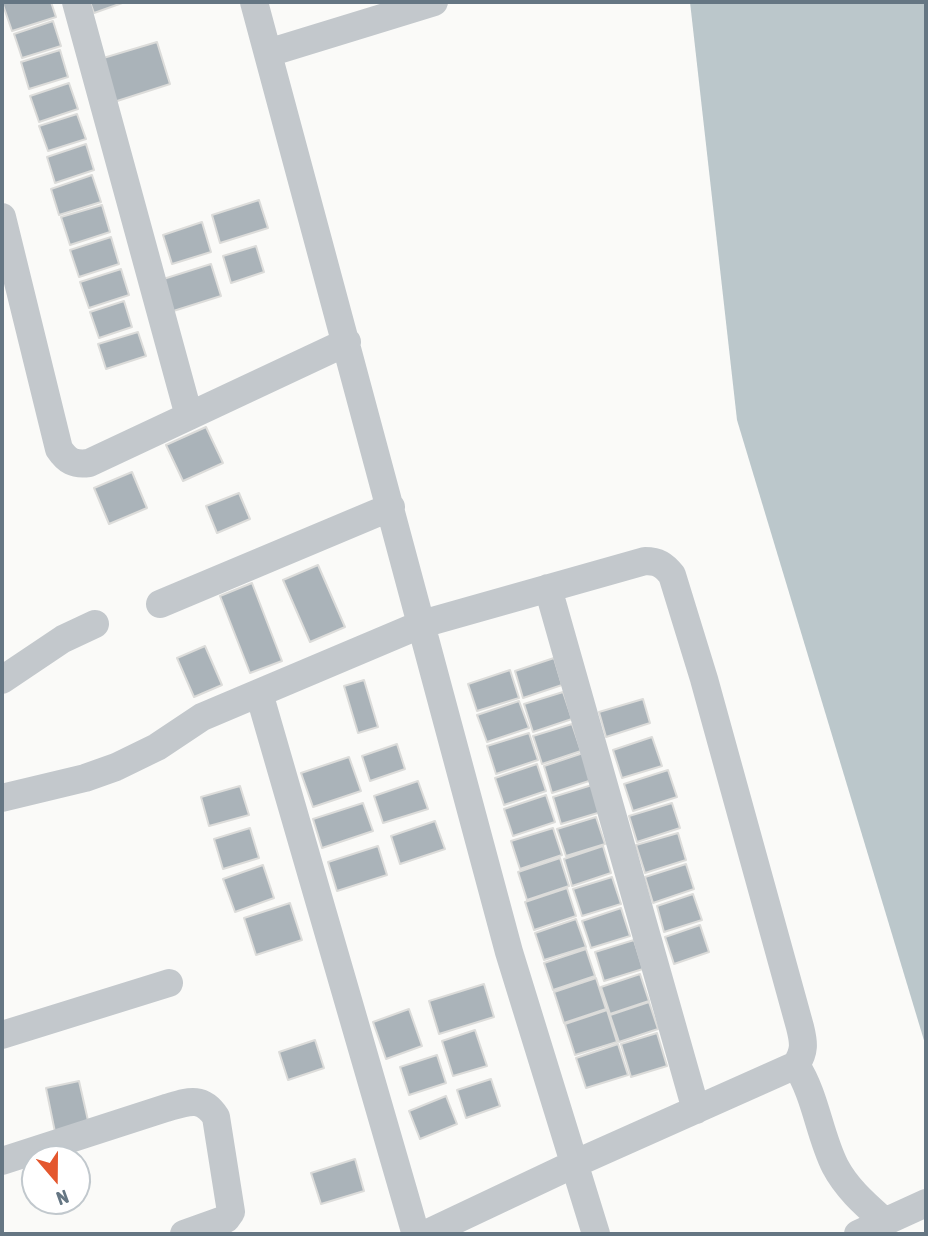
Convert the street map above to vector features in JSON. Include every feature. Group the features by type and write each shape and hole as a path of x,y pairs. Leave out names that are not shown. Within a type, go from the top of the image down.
{"street":[{"path":"76,2 189,416"},
{"path":"254,2 509,952 596,1234"},
{"path":"268,53 435,2"},
{"path":"2,217 59,449 66,459 76,464 89,463 347,342"},
{"path":"160,604 391,507"},
{"path":"2,798 85,778 116,767 157,747 202,717 422,624 645,561 655,561 664,565 672,575 704,679 800,1027 804,1044 803,1055 796,1065 426,1234 408,1231 259,693"},
{"path":"548,589 695,1110"},
{"path":"2,680 63,639 95,624"},
{"path":"2,1035 169,983"},
{"path":"796,1065 805,1079 834,1163 845,1183 885,1222"},
{"path":"2,1161 166,1108 199,1102 209,1107 216,1117 231,1212 226,1219 184,1234"},
{"path":"858,1234 926,1203"}],"shaded area":[{"path":"690,2 926,2 926,1047 737,420"}],"building":[{"path":"2,2 51,2 56,17 12,31"},
{"path":"90,2 125,2 94,13"},
{"path":"53,21 61,46 22,58 14,34"},
{"path":"157,42 170,84 114,102 100,59"},
{"path":"60,50 68,77 29,89 21,62"},
{"path":"69,83 78,109 39,122 30,96"},
{"path":"77,114 86,139 48,151 39,126"},
{"path":"86,144 94,170 55,183 47,157"},
{"path":"92,175 101,202 59,215 51,189"},
{"path":"259,200 268,228 220,243 212,215"},
{"path":"102,205 110,232 70,245 61,217"},
{"path":"202,222 211,252 172,264 163,235"},
{"path":"111,237 119,264 79,277 70,250"},
{"path":"256,246 264,272 231,283 223,256"},
{"path":"211,264 221,296 167,313 157,281"},
{"path":"121,269 129,295 89,308 80,282"},
{"path":"124,301 132,327 99,338 90,312"},
{"path":"138,332 146,356 106,369 98,344"},
{"path":"206,427 223,463 183,481 166,445"},
{"path":"132,472 147,508 109,524 94,488"},
{"path":"239,493 250,519 217,533 206,506"},
{"path":"318,565 345,627 310,642 283,580"},
{"path":"252,583 282,661 250,673 220,596"},
{"path":"205,646 222,685 194,697 177,658"},
{"path":"554,658 562,685 523,698 515,671"},
{"path":"510,670 519,698 477,711 468,684"},
{"path":"364,680 378,727 358,733 344,686"},
{"path":"563,692 572,719 533,732 524,704"},
{"path":"643,699 650,723 606,737 599,712"},
{"path":"519,701 529,728 487,742 477,715"},
{"path":"572,724 581,751 542,764 533,736"},
{"path":"529,733 538,760 496,774 487,746"},
{"path":"652,737 662,766 622,778 613,750"},
{"path":"397,744 405,769 370,781 362,756"},
{"path":"583,753 592,780 552,793 544,766"},
{"path":"349,757 361,791 313,807 301,773"},
{"path":"537,764 546,791 504,805 495,778"},
{"path":"668,770 677,797 633,811 624,784"},
{"path":"418,781 428,809 383,823 374,796"},
{"path":"592,785 601,812 561,824 553,797"},
{"path":"240,786 249,815 209,826 201,797"},
{"path":"546,795 555,822 513,836 504,809"},
{"path":"363,803 373,831 322,848 313,819"},
{"path":"672,803 680,828 637,842 629,816"},
{"path":"596,817 605,844 566,856 557,829"},
{"path":"435,821 445,849 400,864 391,836"},
{"path":"250,828 259,858 223,869 214,839"},
{"path":"553,828 562,855 520,869 511,841"},
{"path":"678,833 686,860 645,873 636,845"},
{"path":"378,846 387,875 337,891 328,862"},
{"path":"603,846 611,873 572,886 564,859"},
{"path":"560,858 569,886 527,900 518,872"},
{"path":"686,864 694,889 653,903 645,877"},
{"path":"263,865 274,898 235,912 223,879"},
{"path":"612,877 621,904 582,916 573,889"},
{"path":"567,888 576,916 534,930 525,902"},
{"path":"693,894 702,920 664,932 657,906"},
{"path":"290,903 302,940 256,955 244,918"},
{"path":"621,908 630,936 591,948 582,921"},
{"path":"576,919 586,947 544,960 535,933"},
{"path":"700,925 709,952 674,964 665,937"},
{"path":"634,940 643,969 604,981 595,952"},
{"path":"586,949 595,976 553,990 544,963"},
{"path":"640,974 649,1001 610,1014 601,987"},
{"path":"596,978 606,1009 564,1023 554,992"},
{"path":"484,984 494,1017 439,1034 429,1001"},
{"path":"649,1002 658,1029 619,1042 610,1015"},
{"path":"409,1009 422,1046 386,1059 373,1022"},
{"path":"607,1010 617,1042 575,1055 565,1024"},
{"path":"475,1030 487,1066 453,1076 442,1041"},
{"path":"657,1033 667,1066 631,1077 621,1044"},
{"path":"315,1040 324,1068 288,1080 279,1052"},
{"path":"618,1044 628,1075 586,1088 576,1058"},
{"path":"437,1055 446,1083 409,1095 400,1067"},
{"path":"491,1079 500,1106 466,1118 457,1090"},
{"path":"79,1081 89,1125 55,1132 46,1088"},
{"path":"446,1096 457,1124 420,1139 409,1111"},
{"path":"355,1159 364,1191 321,1204 311,1173"}]}
